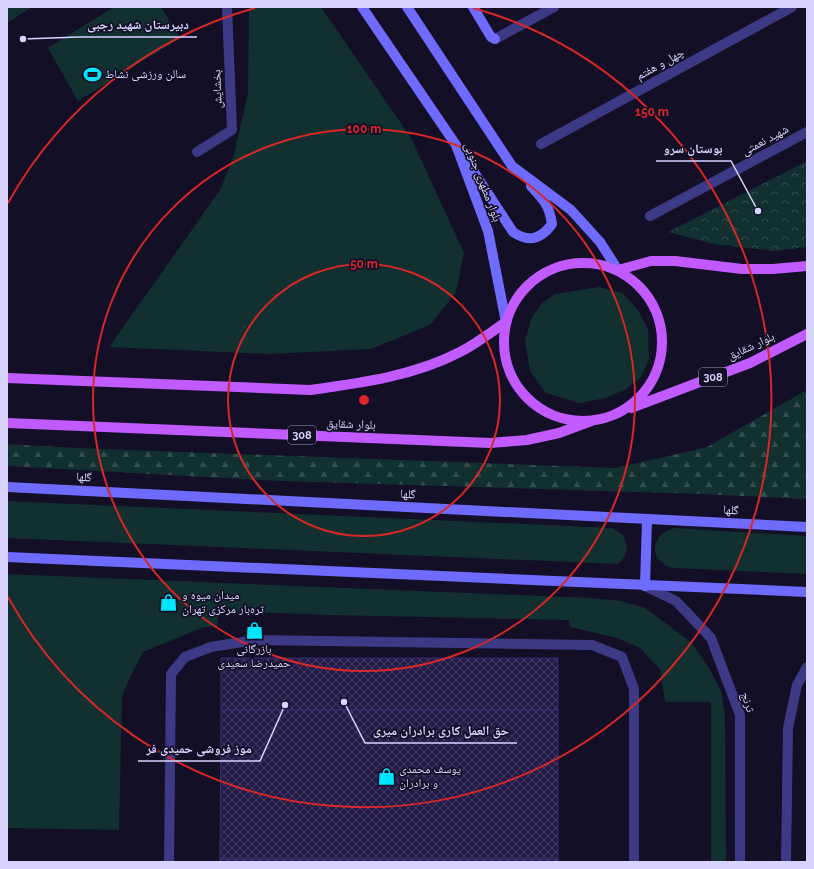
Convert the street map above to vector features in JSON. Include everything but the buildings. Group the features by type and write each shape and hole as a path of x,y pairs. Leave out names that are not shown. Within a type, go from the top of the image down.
{"main road":[{"path":"618,270 651,261 675,261 742,269 773,269 807,266"},
{"path":"572,263 595,264 618,270 639,285 654,306 662,330 661,356 653,380 637,400 616,414 594,420 568,419 544,410 524,394 510,372 504,347 506,322 515,300 530,282 550,270 572,263"},
{"path":"7,378 310,390 360,384 411,372 461,352 506,322"},
{"name":"بلوار شقایق","path":"616,414 750,363 807,334"},
{"name":"بلوار شقایق","path":"7,423 490,443 527,440 559,433 594,420"}],"street":[{"name":"بخشایش","path":"197,152 232,130 227,7"},
{"name":"بلوار مطهری جنوبی","path":"362,7 456,145 488,231 506,322"},
{"name":"بلوار مطهری جنوبی","path":"407,7 512,166 571,210 600,242 618,270"},
{"path":"473,7 491,37 495,39 554,7"},
{"name":"چهل و هفتم","path":"541,144 792,7"},
{"name":"شهید نعمتی","path":"650,216 807,132"},
{"path":"456,145 513,232 522,238 532,238 545,234 552,224 549,208 544,200 512,166"},
{"name":"گلها","path":"7,486 807,527"},
{"path":"645,586 647,520"},
{"path":"7,557 807,592"},
{"name":"ترنج","path":"645,586 676,602 711,638 740,715 740,862"},
{"path":"169,862 171,674 185,657 211,647 255,640 592,644 622,658 634,689 634,862"},
{"path":"786,862 788,728 797,685 807,667"}],"green space":[{"path":"7,7 32,7 7,23"},
{"name":"سالن ورزشی نشاط","path":"114,7 161,7 180,38 78,101 48,48"},
{"path":"249,7 321,7 411,138 464,253 456,292 430,325 371,349 269,354 109,347 220,190 233,158 248,94"},
{"path":"807,161 807,247 774,251 714,244 668,232"},
{"path":"599,287 622,293 638,310 648,329 649,359 641,377 626,389 606,398 579,403 546,393 530,371 525,341 531,319 541,304 555,294"},
{"path":"807,390 807,499 700,494 280,481 7,466 7,444 77,448 616,468 707,447"},
{"path":"7,501 612,528 623,535 627,547 624,558 618,564 7,538"},
{"path":"674,528 807,536 807,574 672,568 664,565 659,560 655,548 656,541 660,536 666,531"},
{"path":"7,574 591,598 621,601 645,608 691,642 709,668 721,691 725,716 726,862 666,862 711,861 711,702 665,702 660,669 640,648 617,638 570,627 569,620 219,611 217,626 204,627 143,652 131,675 122,696 119,830 7,828"}],"place":[{"name":"دبیرستان شهید رجبی","path":"23,39"},
{"name":"سالن ورزشی نشاط","path":"92,74"},
{"name":"بوستان سرو","path":"758,211"},
{"name":"میدان میوه و تره‌بار مرکزی تهران","path":"169,602"},
{"name":"بازرگانی حمیدرضا سعیدی","path":"254,630"},
{"name":"حق العمل کاری برادران میری","path":"344,702"},
{"name":"موز فروشی حمیدی فر","path":"285,705"},
{"name":"یوسف محمدی و برادران","path":"386,776"}]}
